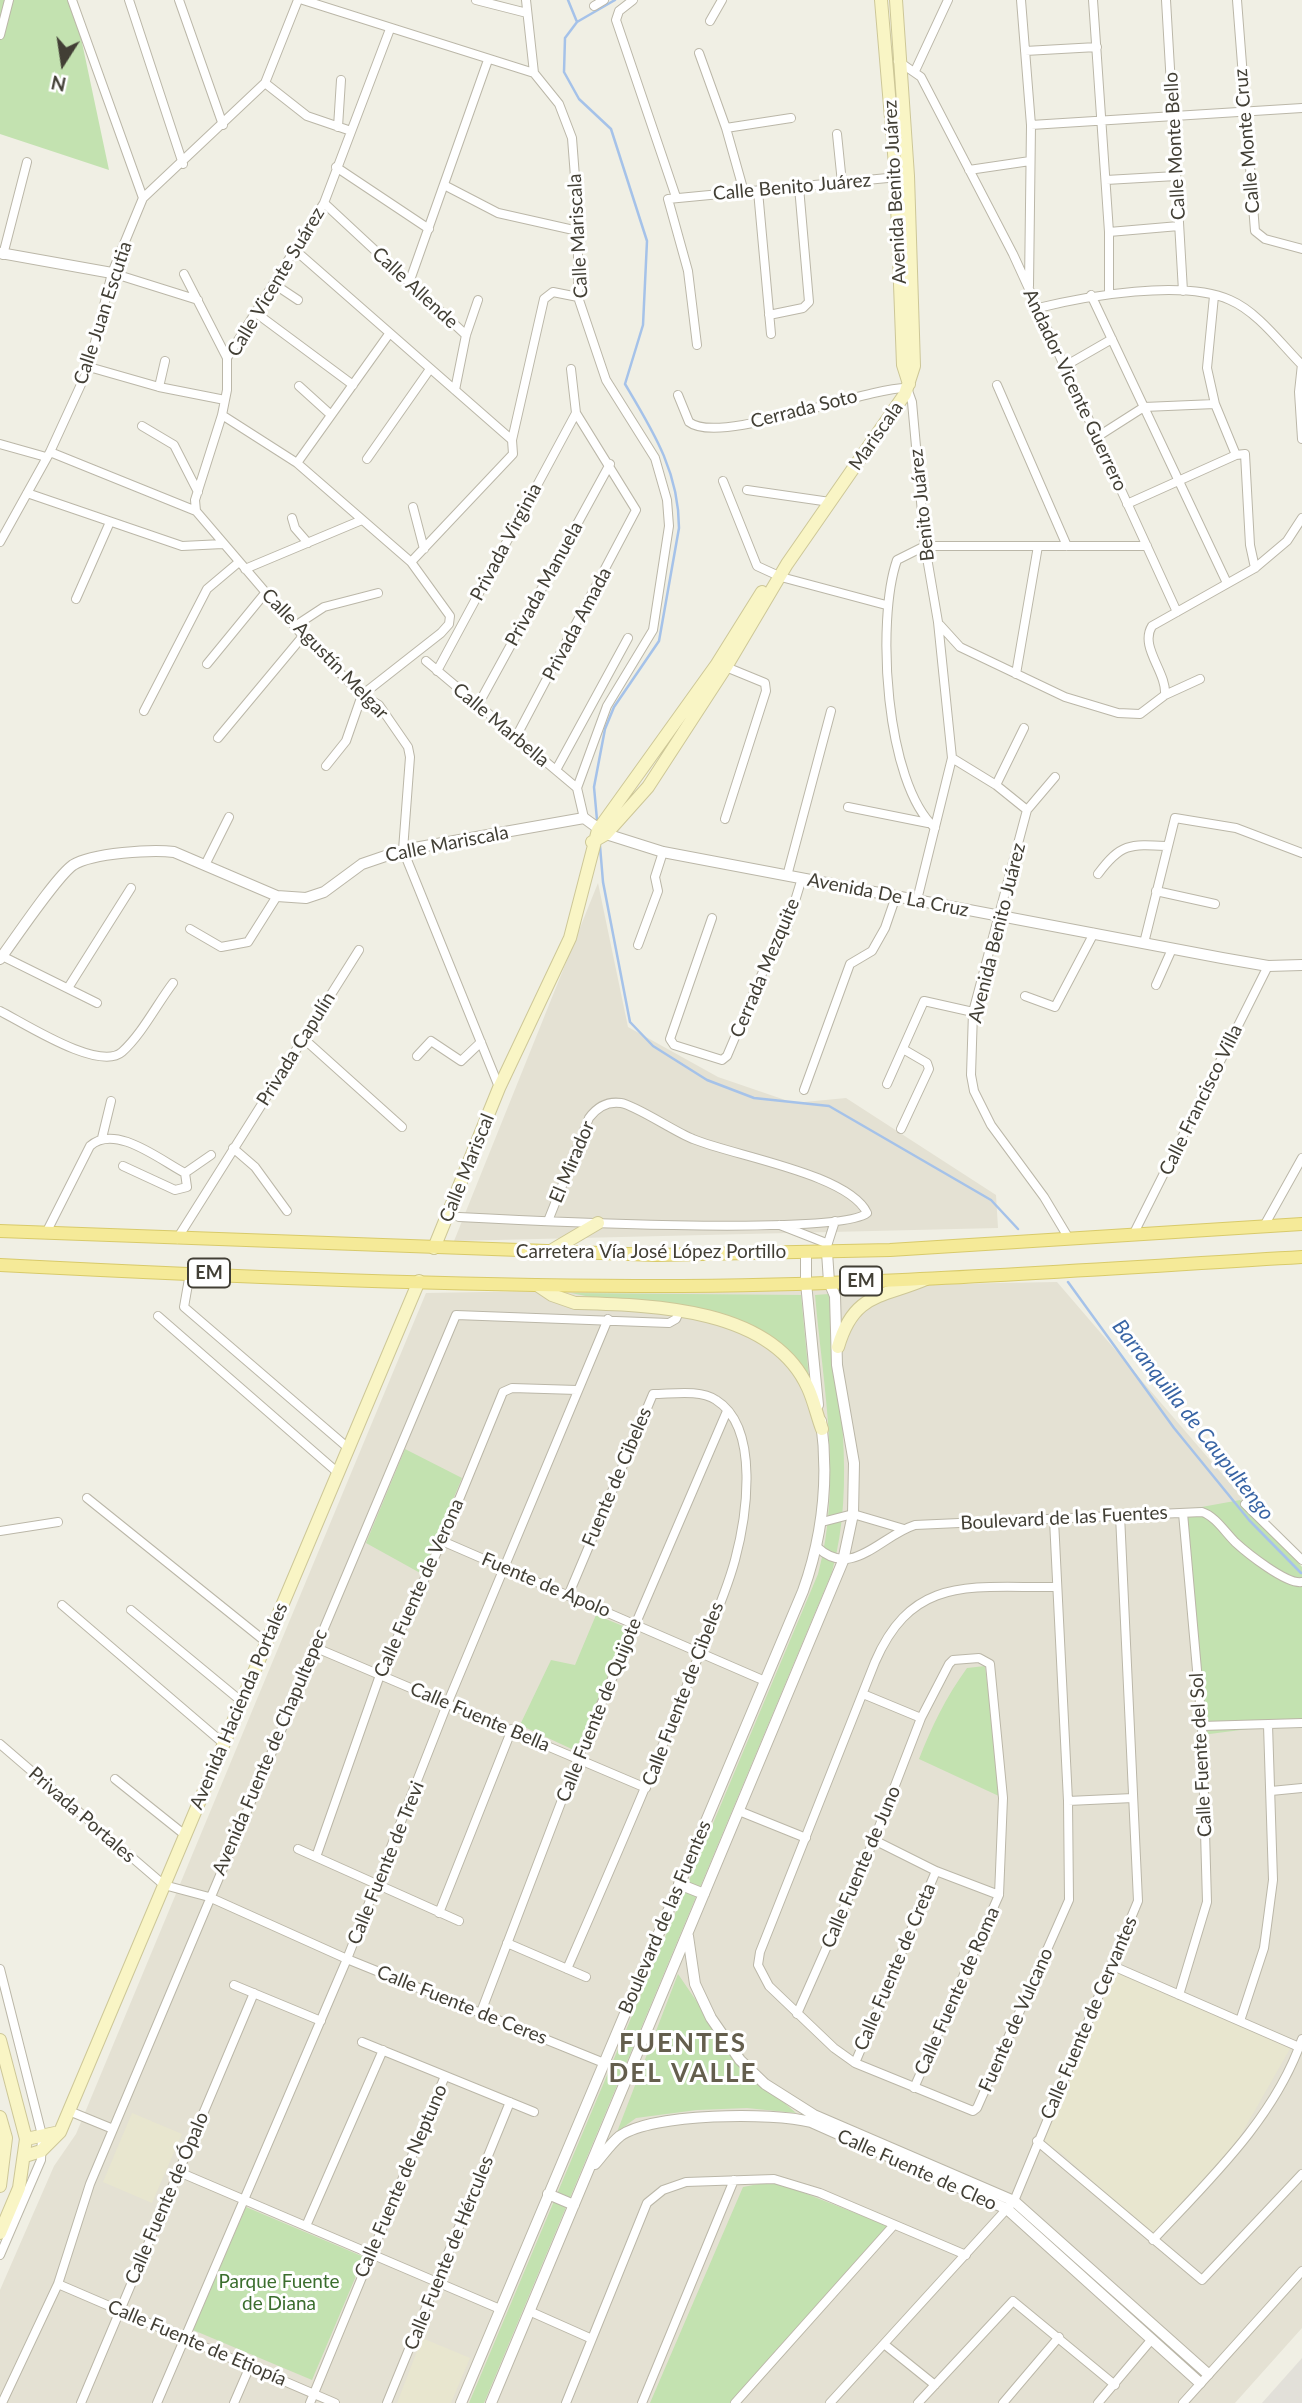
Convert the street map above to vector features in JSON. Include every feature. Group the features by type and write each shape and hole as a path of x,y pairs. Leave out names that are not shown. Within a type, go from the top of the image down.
{"main road":[{"name":"Avenida Benito Juárez","path":"881,0 902,177 903,365 908,386"},
{"name":"Avenida Benito Juárez","path":"896,0 902,177 914,366"},
{"name":"Mariscala","path":"830,502 908,386 914,366"},
{"path":"602,832 777,575 830,502"},
{"path":"499,1088 570,938 593,842 648,787 726,667 777,575"},
{"name":"Calle Mariscal","path":"434,1248 499,1088"},
{"path":"549,1252 598,1223"},
{"name":"Carretera Vía José López Portillo","path":"0,1231 656,1255 806,1253 827,1248 1302,1224"},
{"name":"Carretera Vía José López Portillo","path":"0,1265 537,1285 806,1283 928,1279 1302,1257"},
{"path":"838,1347 843,1331 852,1317 876,1295 928,1279"},
{"name":"Avenida Hacienda Portales","path":"25,2156 41,2151 60,2132 419,1281"},
{"path":"537,1285 552,1296 575,1303 722,1318 756,1333 790,1362 808,1388 822,1429"},
{"path":"0,2040 26,2139 19,2188 0,2232"},
{"path":"0,2117 3,2138 0,2186"},
{"path":"26,2139 60,2132"}],"street":[{"path":"0,35 9,0"},
{"path":"72,0 143,198"},
{"path":"129,0 183,164"},
{"path":"178,0 223,125"},
{"path":"301,0 534,73 526,0"},
{"name":"Calle Juan Escutia","path":"0,542 48,454 89,367 112,273 143,198 183,164 265,83 301,0"},
{"path":"476,0 527,13"},
{"path":"594,6 604,0"},
{"path":"633,0 617,15 672,198 688,271 696,345"},
{"path":"710,21 722,0"},
{"path":"898,61 915,71 948,0"},
{"path":"1021,0 1031,125 1029,289"},
{"path":"1093,0 1109,232 1109,295"},
{"name":"Calle Monte Bello","path":"1166,0 1183,291"},
{"name":"Calle Monte Cruz","path":"1237,0 1255,231 1265,239 1302,249"},
{"name":"Calle Vicente Suárez","path":"197,496 222,415 228,358 324,203 390,29"},
{"path":"1025,51 1097,47"},
{"path":"699,53 726,128 744,192"},
{"path":"409,283 488,60"},
{"name":"Andador Vicente Guerrero","path":"915,71 1029,289 1177,612"},
{"name":"Calle Mariscala","path":"534,73 559,104 572,138 578,231 578,297 606,380 655,458 667,500 669,526 653,630 607,706 577,788"},
{"path":"338,127 341,80"},
{"path":"265,83 299,111 351,131"},
{"path":"1031,125 1302,108"},
{"path":"726,128 790,118"},
{"path":"837,134 842,183"},
{"path":"969,170 1030,161"},
{"path":"27,162 1,254 112,273 198,300"},
{"path":"336,167 429,229"},
{"path":"1106,180 1176,176"},
{"name":"Calle Benito Juárez","path":"672,198 902,177"},
{"path":"444,186 498,213 578,231"},
{"path":"769,315 803,308 809,302 799,187"},
{"path":"758,191 771,334"},
{"name":"Calle Allende","path":"324,203 466,335 455,390"},
{"path":"1109,232 1180,226"},
{"path":"295,250 512,440"},
{"path":"184,274 228,358"},
{"path":"274,284 298,300"},
{"path":"1038,308 1091,295 1183,291 1229,299 1246,309 1302,365 1299,392 1302,439"},
{"path":"411,562 513,454 512,440 544,299 553,292 578,297"},
{"path":"1091,295 1227,583"},
{"path":"1214,296 1207,350 1215,404 1236,455"},
{"path":"466,335 478,300"},
{"path":"256,313 353,385"},
{"path":"297,464 389,334"},
{"path":"1065,366 1112,339"},
{"path":"159,387 165,361"},
{"path":"89,367 159,387 225,400"},
{"path":"367,459 430,369"},
{"path":"571,369 576,413 610,464"},
{"path":"997,385 1067,546"},
{"path":"299,386 331,415"},
{"name":"Cerrada Soto","path":"678,395 689,422 701,428 768,422 870,392 908,386"},
{"name":"Benito Juárez","path":"908,386 912,402 925,546 938,622"},
{"path":"1097,437 1144,407 1215,404"},
{"name":"Privada Virginia","path":"437,671 576,413"},
{"path":"222,415 297,464 411,562 450,616 449,624 362,695 346,741 326,766"},
{"path":"142,426 174,445 197,496 196,511"},
{"name":"Calle Agustín Melgar","path":"0,444 48,454 196,511 303,636 362,695 379,705 410,752 403,850 499,1088"},
{"path":"1127,504 1236,455 1245,454 1250,545 1255,568"},
{"name":"Privada Amada","path":"516,737 636,510 610,464"},
{"name":"Privada Manuela","path":"478,705 610,464"},
{"path":"723,481 757,566 777,575 886,606"},
{"path":"747,490 830,502"},
{"path":"27,494 182,546 223,544"},
{"path":"413,507 424,549"},
{"path":"292,518 295,528 307,543"},
{"path":"1166,695 1165,680 1148,637 1157,621 1255,568 1287,541 1302,518"},
{"path":"144,711 207,589 242,565 307,543 362,520"},
{"path":"76,600 110,522"},
{"path":"932,826 907,784 893,730 886,606 897,560 909,551 925,546 1147,546"},
{"path":"1016,674 1038,546"},
{"path":"207,664 266,592"},
{"path":"295,626 324,607 378,593"},
{"path":"938,622 960,647 1065,697 1118,713 1140,714 1166,695 1200,679"},
{"path":"917,900 932,826 952,758 938,622"},
{"path":"218,738 303,636"},
{"path":"556,770 628,638"},
{"name":"Calle Marbella","path":"426,661 577,788"},
{"path":"725,819 766,691 765,683 726,667"},
{"path":"787,876 831,711"},
{"path":"996,785 1024,728"},
{"path":"952,758 996,785 1027,810 1055,777"},
{"path":"577,788 584,818 602,832"},
{"path":"848,807 932,826"},
{"name":"Avenida Benito Juárez","path":"1027,810 973,1013 971,1075 974,1091 991,1125 1044,1197 1068,1237"},
{"path":"205,865 229,817"},
{"name":"Calle Mariscala","path":"1,957 76,864 159,850 174,852 277,896 306,898 324,892 362,864 403,850 584,818"},
{"path":"1144,943 1175,818 1236,828 1302,853"},
{"name":"Avenida De La Cruz","path":"602,832 663,852 787,876 1268,966 1302,965"},
{"path":"1098,874 1114,852 1125,846 1168,846"},
{"path":"638,945 657,891 655,877 663,852"},
{"name":"Cerrada Mezquite","path":"712,918 670,1039 674,1045 717,1060 727,1056 770,954 787,927 802,878"},
{"path":"68,988 131,888"},
{"path":"1156,891 1215,904"},
{"path":"190,929 225,948 248,942 277,896"},
{"path":"804,1090 850,964 873,951 885,928 896,896"},
{"path":"1025,996 1055,1007 1094,933"},
{"path":"1156,985 1172,949"},
{"name":"Privada Capulín","path":"177,1239 359,950"},
{"path":"1,957 97,1003"},
{"name":"Calle Francisco Villa","path":"1134,1233 1268,966"},
{"path":"0,1011 89,1056 107,1059 123,1051 173,983"},
{"path":"887,1084 924,1001 973,1013"},
{"path":"304,1040 402,1127"},
{"path":"417,1056 431,1041 461,1061 481,1042"},
{"path":"901,1129 929,1066 904,1049"},
{"path":"102,1138 111,1101"},
{"name":"El Mirador","path":"608,1103 622,1103 691,1138 734,1155 809,1174 850,1193 867,1213 862,1217 835,1222 777,1224 548,1221 589,1118 596,1109 608,1103"},
{"path":"46,1233 90,1146 102,1138 121,1139 185,1173"},
{"path":"233,1148 255,1167 287,1211"},
{"path":"185,1173 211,1155"},
{"path":"1264,1226 1302,1158"},
{"path":"123,1166 175,1190 187,1187 185,1173"},
{"path":"460,1217 548,1221"},
{"path":"829,1282 827,1248 835,1222"},
{"path":"777,1224 827,1248"},
{"path":"806,1253 806,1283"},
{"path":"190,1273 184,1307 347,1447"},
{"name":"Boulevard de las Fuentes","path":"491,2403 843,1561 853,1514 854,1463 837,1365 835,1296 829,1282"},
{"name":"Boulevard de las Fuentes","path":"461,2403 803,1591 817,1547 822,1522 825,1464 806,1283"},
{"name":"Avenida Fuente de Chapultepec","path":"2,2403 58,2284 90,2183 456,1315 669,1323 676,1319 679,1312"},
{"path":"158,1316 337,1472"},
{"name":"Calle Fuente de Trevi","path":"157,2403 347,1959 448,1702 608,1319"},
{"name":"Calle Fuente de Verona","path":"316,1857 380,1675 442,1541 506,1389 578,1390"},
{"name":"Fuente de Cibeles","path":"568,1596 653,1394 699,1395 716,1399 727,1411"},
{"name":"Calle Fuente de Quijote","path":"481,2012 578,1758 727,1411"},
{"name":"Calle Fuente de Cibeles","path":"567,1969 646,1788 734,1563 745,1505 746,1471 741,1435 727,1411"},
{"path":"87,1498 266,1642"},
{"path":"1245,1504 1302,1560"},
{"name":"Calle Fuente del Sol","path":"1179,1994 1207,1902 1202,1726 1183,1513"},
{"name":"Boulevard de las Fuentes","path":"843,1561 861,1557 904,1529 925,1524 1206,1513 1256,1558 1284,1578 1302,1582"},
{"name":"Boulevard de las Fuentes","path":"822,1522 853,1514 866,1515 904,1529"},
{"name":"Calle Fuente de Cervantes","path":"830,2403 1010,2205 1113,1966 1138,1901 1120,1515"},
{"name":"Fuente de Vulcano","path":"1054,1520 1055,1587 1068,1801 1069,1900 977,2108 968,2110 855,2063 797,2014 762,1977 758,1965 763,1939 887,1636 909,1609 928,1598 971,1588 1055,1587"},
{"path":"0,1531 58,1522"},
{"name":"Fuente de Apolo","path":"442,1541 765,1681"},
{"path":"817,1547 843,1561"},
{"path":"62,1605 223,1743"},
{"path":"131,1610 241,1702"},
{"name":"Calle Fuente Bella","path":"314,1647 646,1788"},
{"name":"Calle Fuente de Roma","path":"914,2088 999,1895 1003,1798 990,1664 979,1658 953,1660 921,1718"},
{"path":"863,1694 921,1718"},
{"name":"Calle Fuente de Juno","path":"797,2014 874,1840 921,1718"},
{"path":"1202,1726 1302,1723"},
{"path":"1240,2021 1266,1935 1273,1880 1268,1724"},
{"path":"439,1913 512,1729"},
{"name":"Privada Portales","path":"0,1744 164,1885"},
{"path":"116,1779 185,1835"},
{"path":"1271,1791 1302,1788"},
{"path":"1068,1801 1133,1798"},
{"path":"739,1811 806,1838"},
{"path":"874,1840 936,1871 999,1895"},
{"path":"298,1849 459,1921"},
{"name":"Calle Fuente de Creta","path":"855,2063 936,1871"},
{"path":"679,1884 704,1895"},
{"name":"Calle Fuente de Ceres","path":"164,1885 209,1897 347,1959 604,2063"},
{"name":"Calle Fuente de Cleo","path":"688,1933 695,1984 724,2039 765,2084 812,2119 1010,2205 1204,2379"},
{"path":"507,1943 586,1977"},
{"path":"1113,1966 1240,2021 1301,2043 1281,2085 1232,2156 1153,2240"},
{"path":"0,1969 42,2136 41,2160 0,2255"},
{"path":"234,1985 321,2021"},
{"name":"Calle Fuente de Ópalo","path":"81,2403 254,1993"},
{"path":"362,2042 534,2112"},
{"path":"306,2226 383,2050"},
{"name":"Calle Fuente de Neptuno","path":"312,2398 445,2076"},
{"name":"Calle Fuente de Hércules","path":"387,2403 510,2102"},
{"path":"69,2111 113,2129"},
{"name":"Calle Fuente de Cleo","path":"588,2171 620,2136 659,2122 741,2116 812,2119"},
{"path":"3,2138 26,2139"},
{"path":"1037,2141 1202,2280 1302,2174"},
{"path":"2,2156 25,2156"},
{"path":"179,2172 500,2309"},
{"path":"566,2403 647,2203 676,2185 774,2179 820,2193 966,2255"},
{"path":"642,2403 734,2180"},
{"path":"548,2194 574,2205"},
{"name":"Calle Fuente de Cleo","path":"1010,2205 1152,2339 1204,2379"},
{"path":"735,2403 893,2226"},
{"path":"1183,2403 1302,2271"},
{"name":"Calle Fuente de Etiopía","path":"58,2284 250,2366 312,2398 335,2403"},
{"path":"918,2403 1013,2301 1115,2385"},
{"path":"529,2311 592,2339"},
{"path":"1003,2403 1059,2337"},
{"path":"1098,2403 1152,2339"},
{"path":"884,2344 935,2385"},
{"path":"234,2403 250,2366"}],"shaded area":[{"path":"598,883 628,1027 718,1077 794,1103 846,1098 996,1195 998,1228 454,1241"},
{"name":"FUENTES DEL VALLE","path":"1057,1282 1302,1567 1302,2328 1235,2403 0,2403 0,2290 54,2166 76,2134 426,1293"},
{"path":"1115,1970 1291,2047 1230,2154 1151,2235 1060,2152 1039,2141"},
{"path":"132,2113 182,2134 152,2203 103,2182"},
{"path":"422,2338 470,2358 451,2403 397,2403"},
{"path":"1302,2358 1302,2403 1262,2403"}],"green space":[{"path":"0,0 73,0 109,170 0,134"},
{"path":"571,1293 801,1295 809,1378 756,1331"},
{"path":"829,1294 844,1468 839,1538 832,1572 484,2403 469,2403 818,1574 825,1540 830,1470 815,1295"},
{"path":"405,1449 462,1478 422,1574 366,1543"},
{"path":"1240,1500 1302,1567 1302,1722 1202,1735 1185,1510"},
{"path":"596,1615 628,1628 576,1751 520,1725 551,1660 575,1665"},
{"path":"985,1666 1001,1797 919,1759 940,1712 967,1668"},
{"path":"678,1974 738,2062 796,2113 747,2108 697,2110 636,2118 617,2132"},
{"path":"774,2181 888,2226 732,2403 650,2403 743,2187"},
{"name":"Parque Fuente de Diana","path":"246,2207 364,2257 312,2380 193,2330"}],"waterway":[{"path":"568,0 577,22"},
{"path":"597,820 594,787 605,729 614,707 659,641 679,528 674,488 663,453 625,384 643,325 647,241 611,129 579,99 564,72 565,38 577,22 615,0"},
{"path":"600,846 603,882 630,1022 653,1046 707,1080 754,1098 829,1106 991,1200 1018,1229"},
{"name":"Barranquilla de Caupultengo","path":"1068,1282 1174,1428 1249,1520 1301,1573"}],"district":[{"name":"FUENTES DEL VALLE","path":"683,2059"}]}
